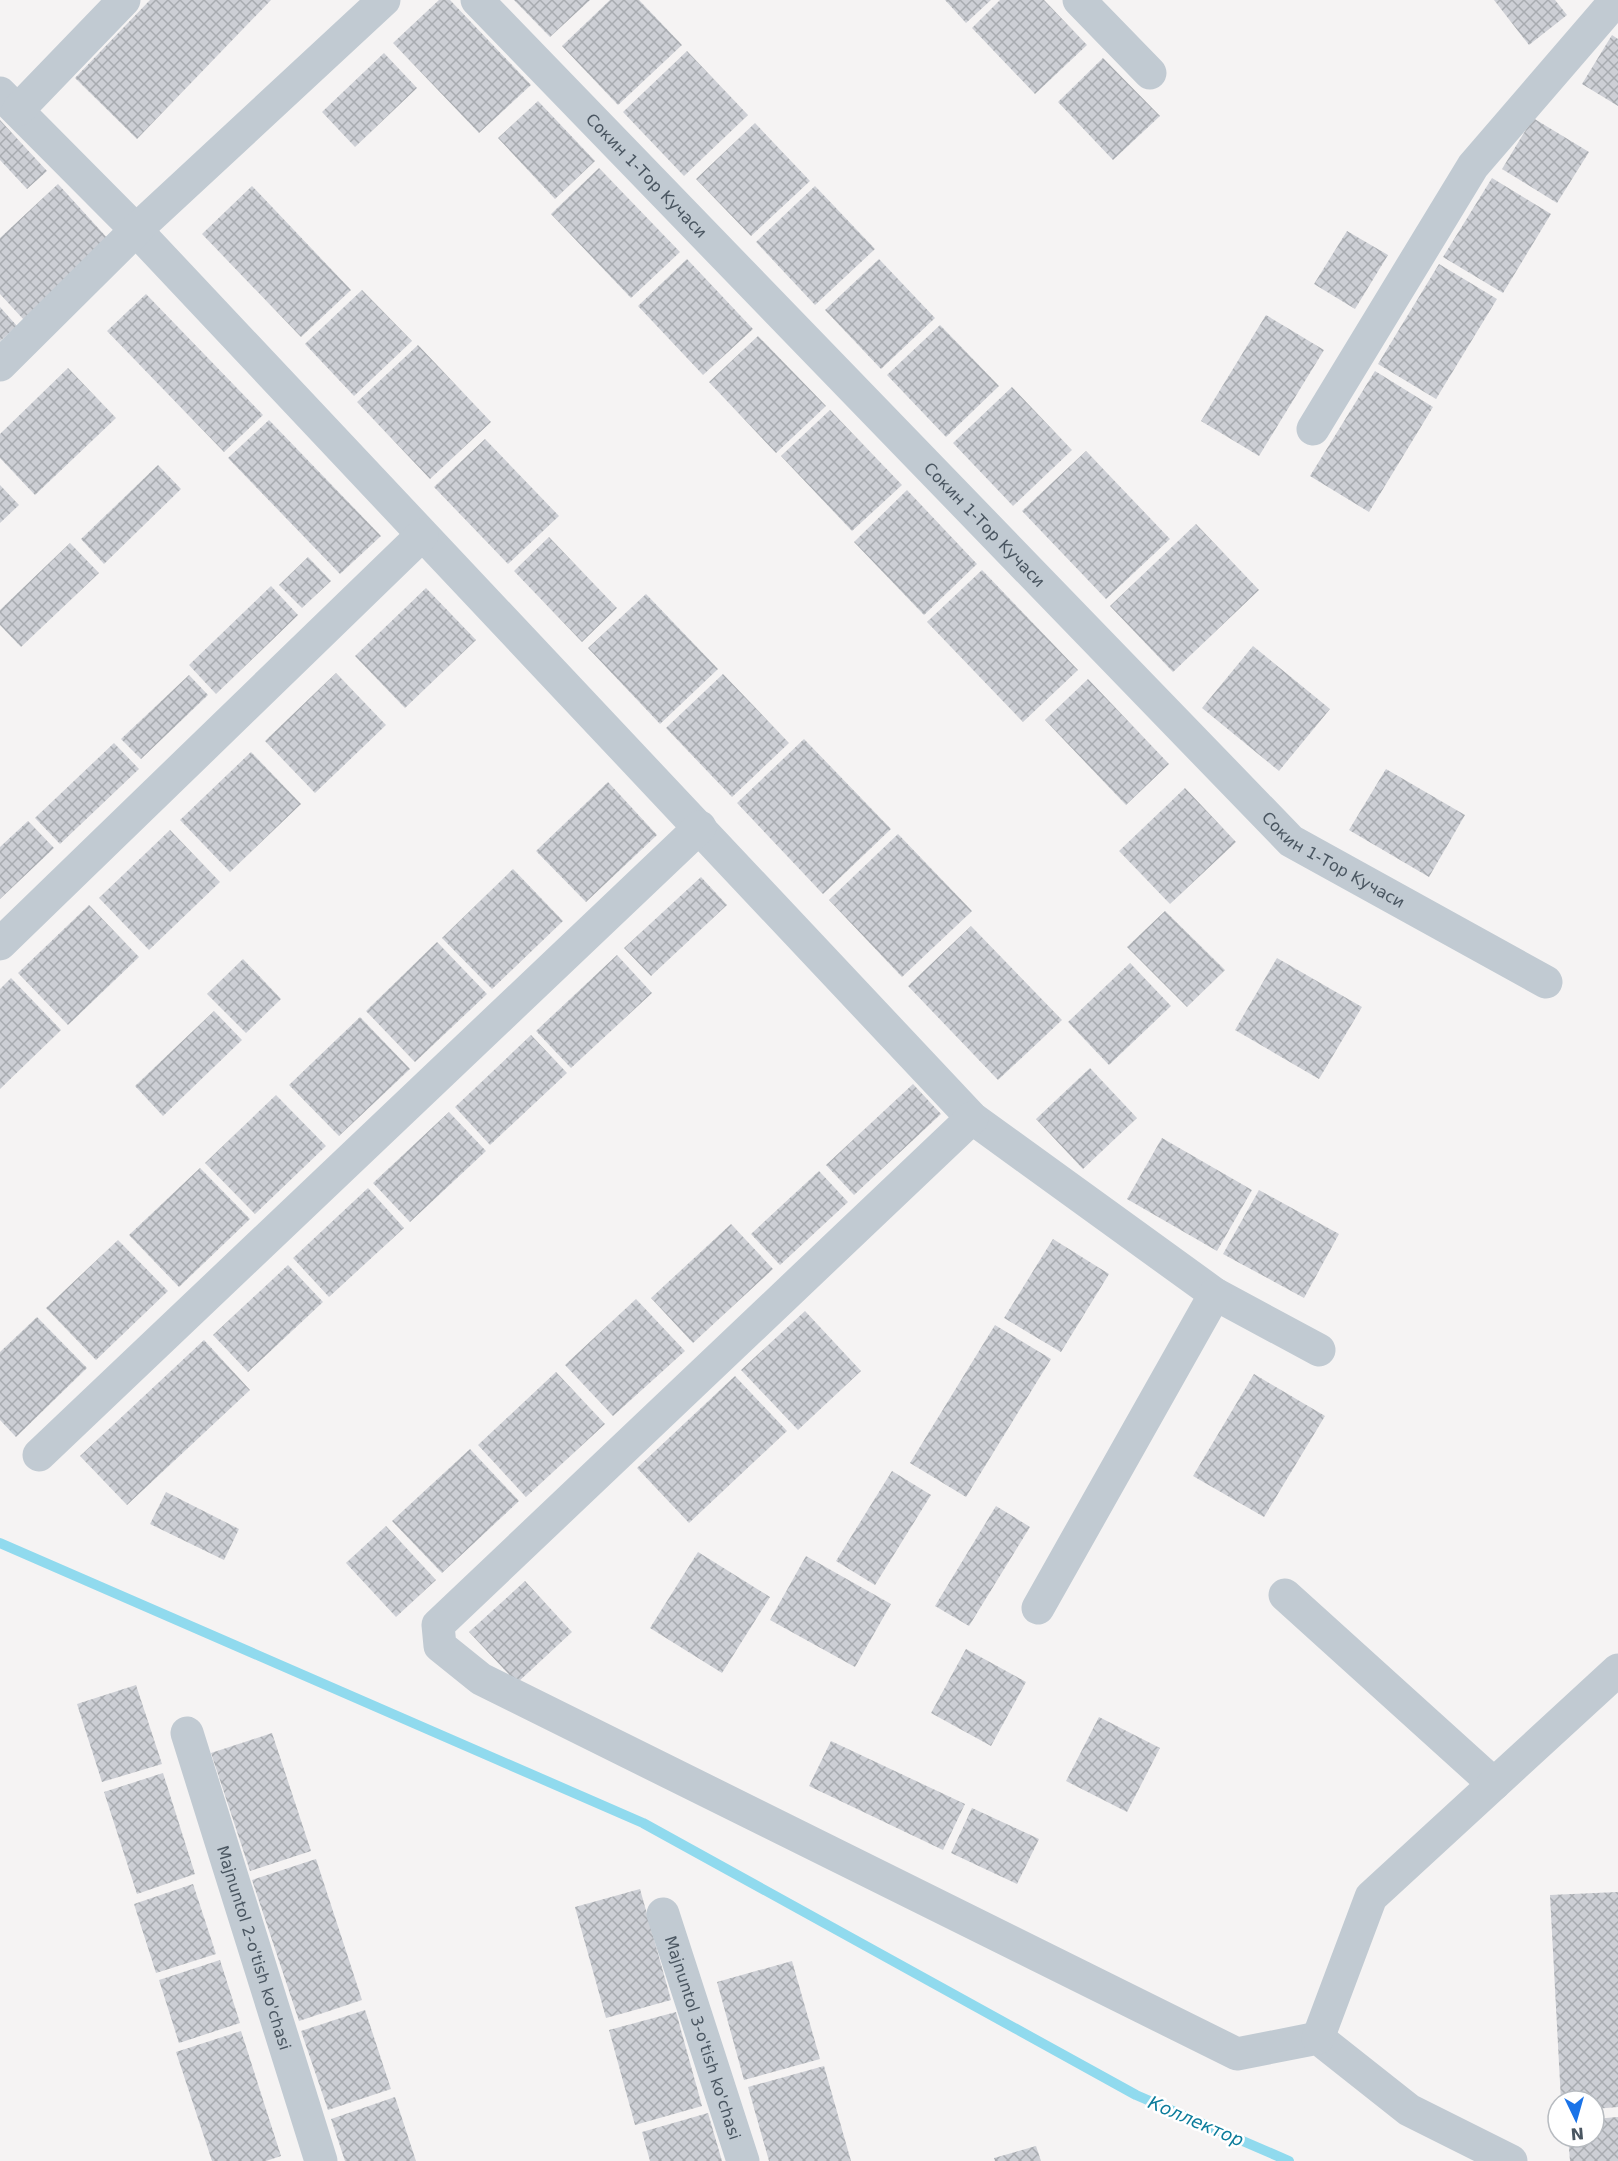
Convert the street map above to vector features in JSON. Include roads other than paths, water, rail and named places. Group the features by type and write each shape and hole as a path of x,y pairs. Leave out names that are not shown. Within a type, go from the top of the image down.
{"street":[{"path":"124,0 9,102 136,230 972,1118 1215,1294 1319,1350"},
{"path":"0,365 136,230 384,0"},
{"name":"Сокин 1-Тор Kучаси","path":"477,0 1291,840 1546,982"},
{"path":"1079,0 1150,73"},
{"path":"1312,429 1473,166 1616,0"},
{"path":"0,944 422,535"},
{"path":"39,1455 700,827"},
{"path":"972,1118 438,1624 440,1646 481,1678 1237,2054 1318,2038 1408,2110 1511,2161"},
{"path":"1038,1608 1215,1294"},
{"path":"1285,1595 1494,1784"},
{"path":"1318,2038 1371,1897 1618,1670"},
{"name":"Majnuntol 2-o'tish ko'chasi","path":"187,1733 321,2161"},
{"name":"Majnuntol 3-o'tish ko'chasi","path":"663,1914 743,2161"}],"waterway":[{"name":"Коллектор","path":"0,1543 643,1823 1136,2095 1289,2161"}]}
